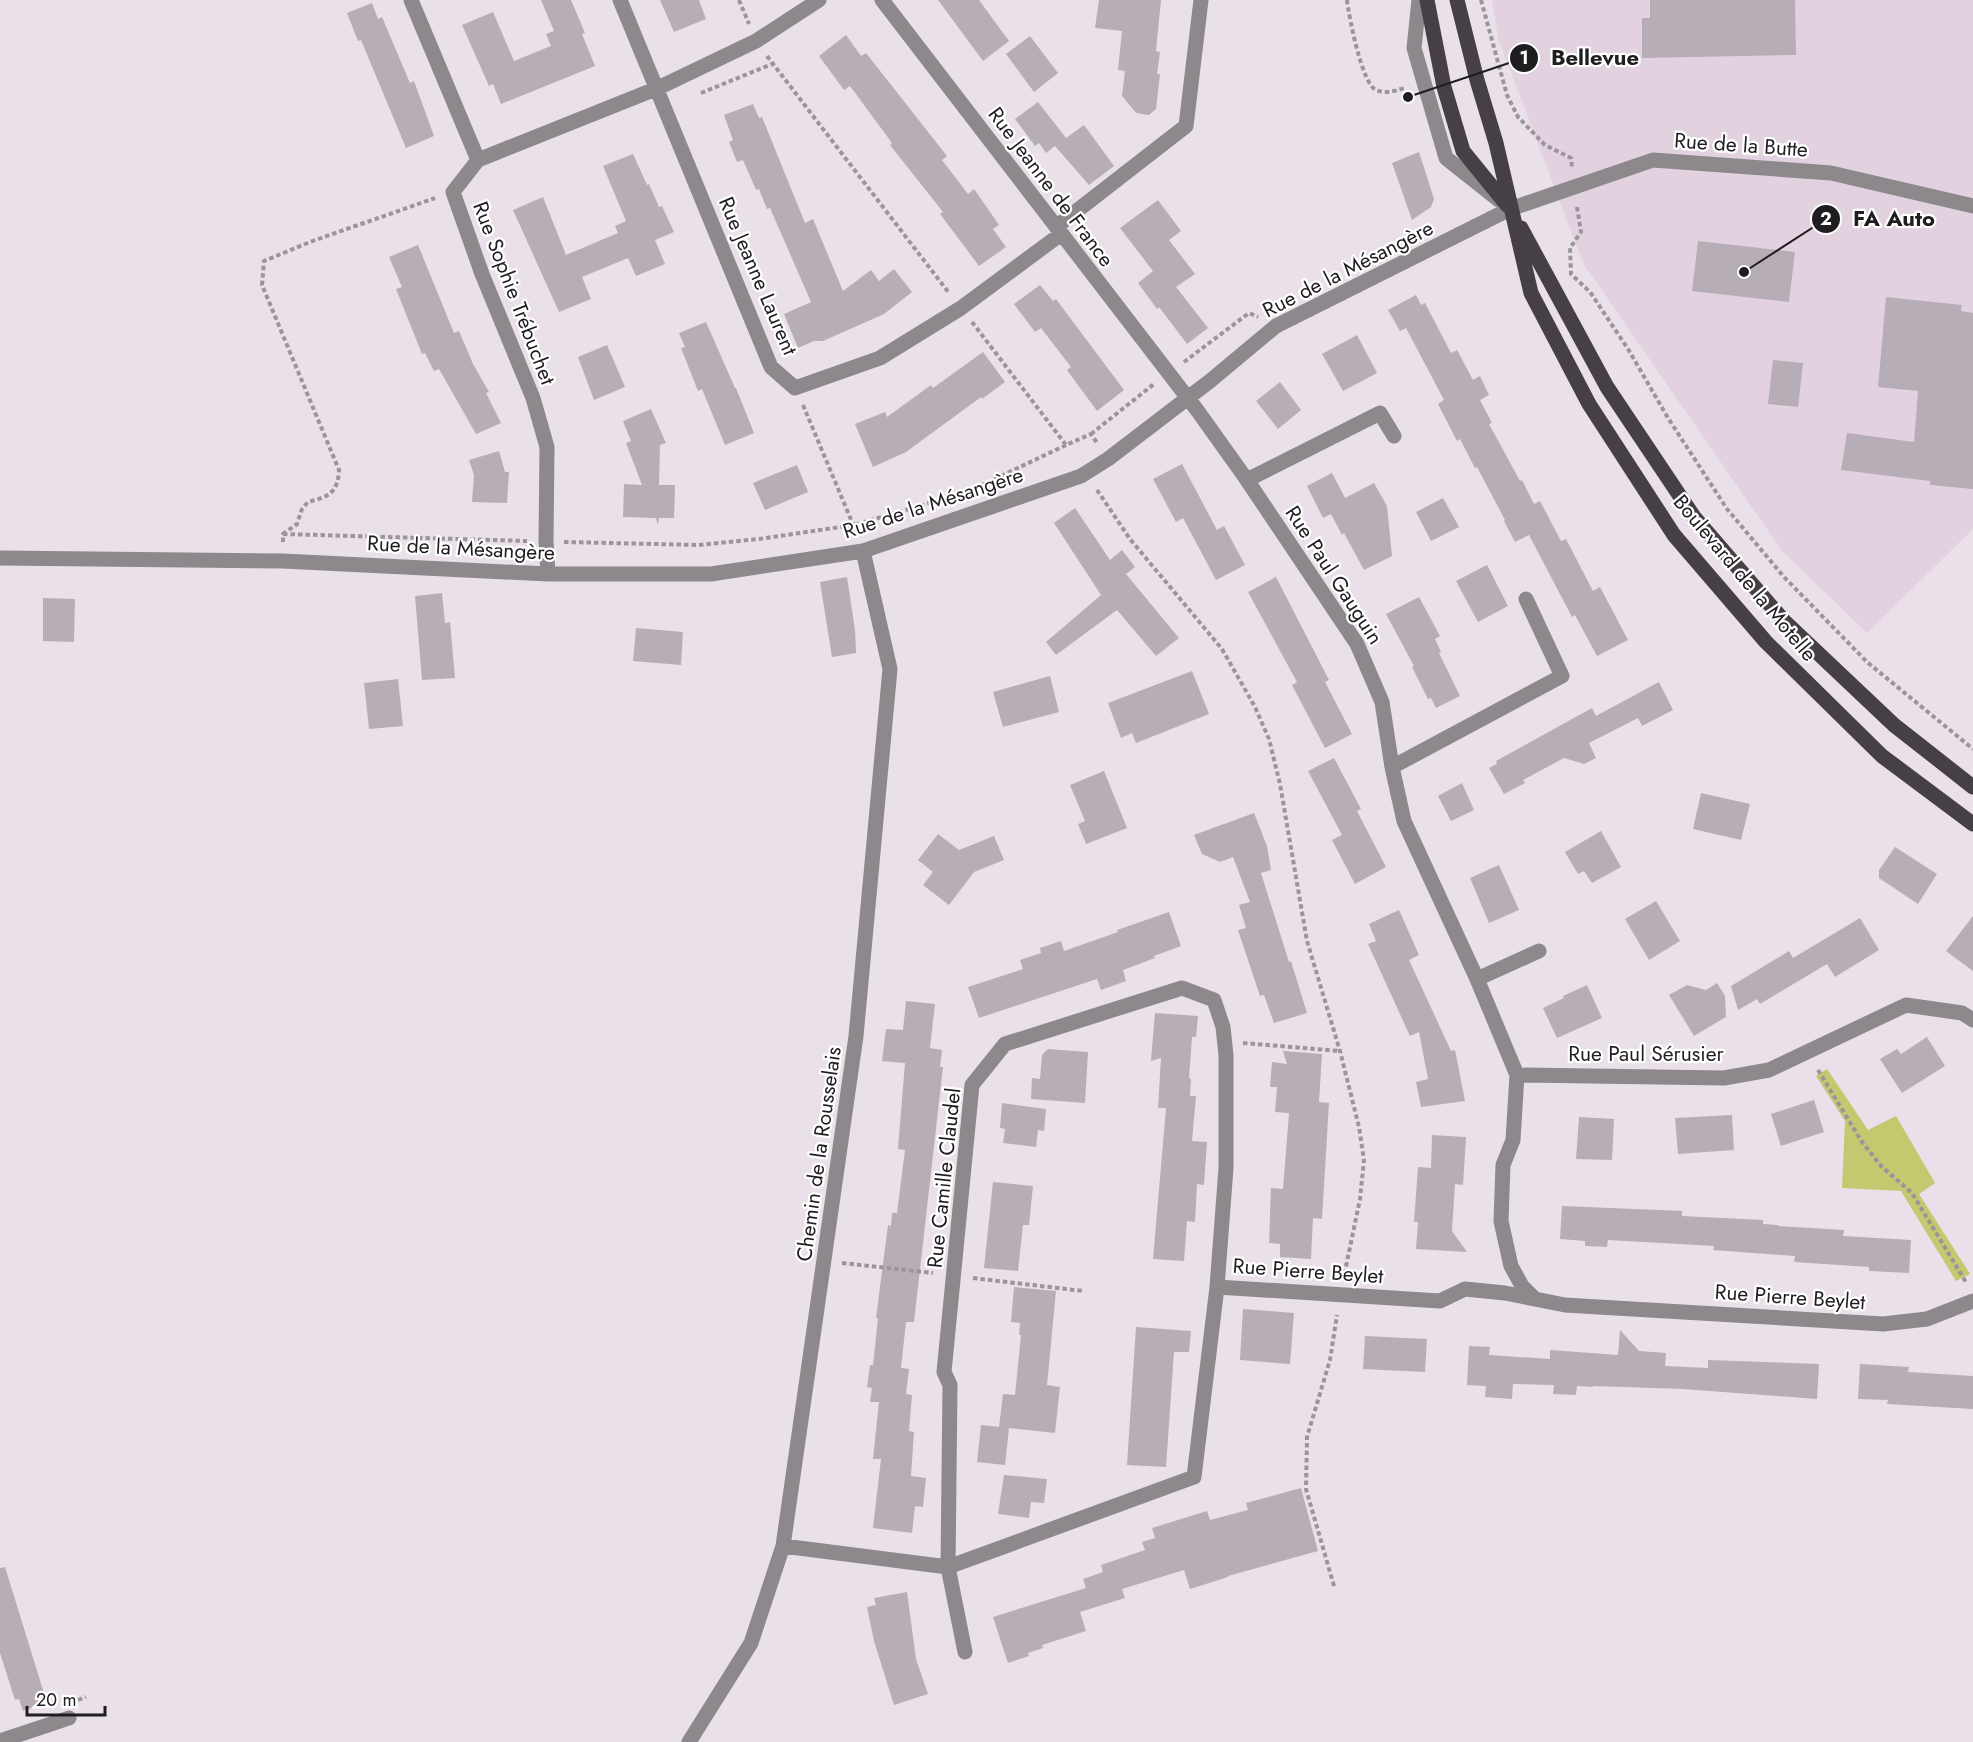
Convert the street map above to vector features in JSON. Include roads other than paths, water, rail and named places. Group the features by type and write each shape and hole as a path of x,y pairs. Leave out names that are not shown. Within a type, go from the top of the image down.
{"main road":[{"name":"Boulevard de la Motelle","path":"1427,0 1444,87 1463,151 1510,209 1608,387 1694,517 1784,621 1894,724 1973,787"},
{"name":"Boulevard de la Motelle","path":"1457,0 1496,143 1531,293 1589,404 1674,535 1766,642 1882,756 1973,824"}],"street":[{"path":"411,0 478,160 658,88 756,41 819,0"},
{"name":"Rue Jeanne Laurent","path":"620,0 771,367 795,388 880,358 961,308 1058,231"},
{"name":"Rue Jeanne de France","path":"882,0 1188,398"},
{"path":"1058,231 1186,126 1201,0"},
{"path":"1419,0 1414,48 1446,158 1510,209"},
{"name":"Rue Sophie Trébuchet","path":"478,160 453,192 482,273 533,398 547,447 548,574"},
{"name":"Rue de la Butte","path":"1510,209 1653,160 1831,173 1973,206"},
{"name":"Rue de la Mésangère","path":"0,558 283,561 548,574 711,574 863,551 1081,476 1108,459 1188,398 1276,326 1510,209"},
{"name":"Rue Paul Gauguin","path":"1188,398 1247,480 1357,644 1382,702 1392,767 1404,821 1477,980 1516,1075 1513,1140 1503,1165 1501,1221 1511,1266 1522,1287 1534,1298"},
{"path":"1247,480 1380,413 1394,436"},
{"name":"Chemin de la Rousselais","path":"689,1742 751,1643 783,1546 856,1036 890,669 863,551"},
{"path":"1392,767 1562,676 1526,599"},
{"path":"1477,980 1539,951"},
{"name":"Rue Camille Claudel","path":"965,1652 948,1567 950,1385 944,1372 972,1085 1005,1044 1182,988 1214,1000 1223,1027 1225,1042 1226,1168 1216,1287"},
{"name":"Rue Paul Sérusier","path":"1516,1075 1724,1078 1769,1070 1906,1005 1962,1013 1973,1020"},
{"name":"Rue Pierre Beylet","path":"783,1546 948,1567 1194,1477 1216,1287 1440,1301 1465,1289 1505,1293 1565,1305 1883,1324 1927,1319 1973,1301"},
{"path":"0,1741 69,1718"}],"place":[{"name":"Bellevue","path":"1408,97"},
{"name":"FA Auto","path":"1744,272"}]}
